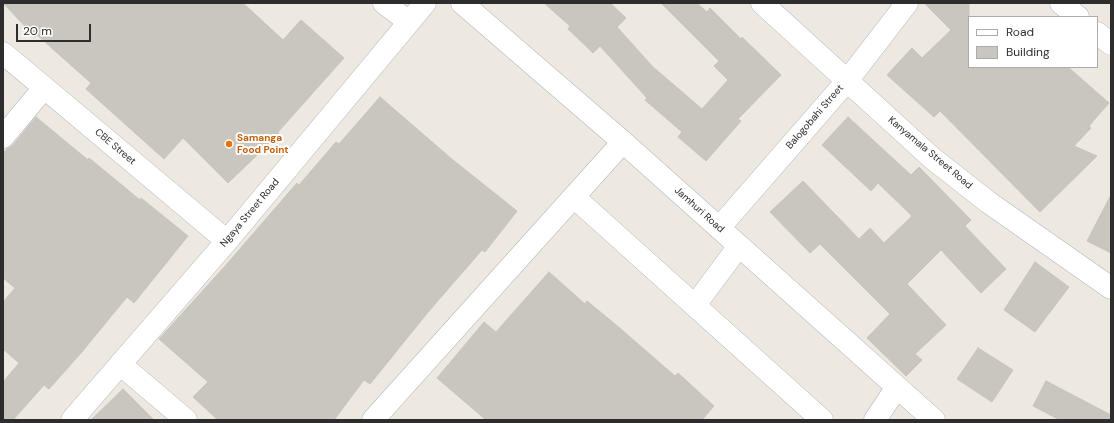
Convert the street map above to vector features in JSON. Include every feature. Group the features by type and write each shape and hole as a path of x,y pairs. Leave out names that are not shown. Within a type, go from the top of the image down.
{"street":[{"path":"384,3 409,22"},
{"name":"Ngaya Street Road","path":"72,420 227,241 425,3"},
{"name":"Jamhuri Road","path":"462,3 623,142 934,420"},
{"name":"Kanyamala Street Road","path":"762,3 932,158 988,202 1111,288"},
{"name":"Balogobahi Street","path":"719,228 846,80 907,3"},
{"path":"1061,3 1077,16"},
{"path":"1098,34 1111,44"},
{"name":"CBE Street","path":"3,53 227,241"},
{"path":"3,136 44,88"},
{"path":"373,420 623,142"},
{"path":"574,197 822,420"},
{"path":"695,305 739,246"},
{"path":"120,364 186,420"},
{"path":"875,420 897,387"}],"building":[{"path":"3,3 243,3 283,40 301,20 344,58 278,132 279,134 228,183 183,138 164,159 86,89 91,83 37,35 35,37"},
{"path":"544,3 610,3 626,18 617,27 653,67 702,109 728,80 714,66 719,61 661,3 697,3 707,12 710,8 741,39 742,37 781,75 738,119 741,121 706,161 678,137 682,132 645,100 647,98 600,46 593,53 568,29 570,26"},
{"path":"924,3 969,3 968,68 1069,68 1109,103 1089,126 1091,128 1074,146 1097,156 1040,212 940,111 934,117 887,75 912,48 922,58 951,30"},
{"path":"380,97 453,160 517,211 485,252 482,250 429,311 370,384 364,380 334,420 218,420 193,397 208,382 159,339 297,183 299,185 336,142 339,144"},
{"path":"36,117 88,160 89,158 140,200 141,198 188,236 134,303 127,297 49,389 44,385 13,420 3,420 3,382 19,363 3,349 3,302 15,288 3,278 3,153 13,145"},
{"path":"848,117 911,175 919,167 971,220 965,226 1006,269 981,293 941,250 907,284 946,325 915,354 922,360 906,376 867,338 890,314 820,244 810,253 770,212 803,181 859,239 870,228 884,243 912,216 878,183 871,191 822,145"},
{"path":"1111,195 1111,253 1087,241"},
{"path":"1035,262 1069,287 1035,332 1004,310"},
{"path":"549,272 585,304 587,301 615,324 675,376 678,373 714,406 702,420 486,420 437,378 484,322 496,332"},
{"path":"978,348 1013,370 992,402 957,379"},
{"path":"1046,381 1111,415 1111,420 1060,420 1033,406"},
{"path":"123,389 154,420 91,420"}],"place":[{"name":"Samanga Food Point","path":"229,144"}]}
